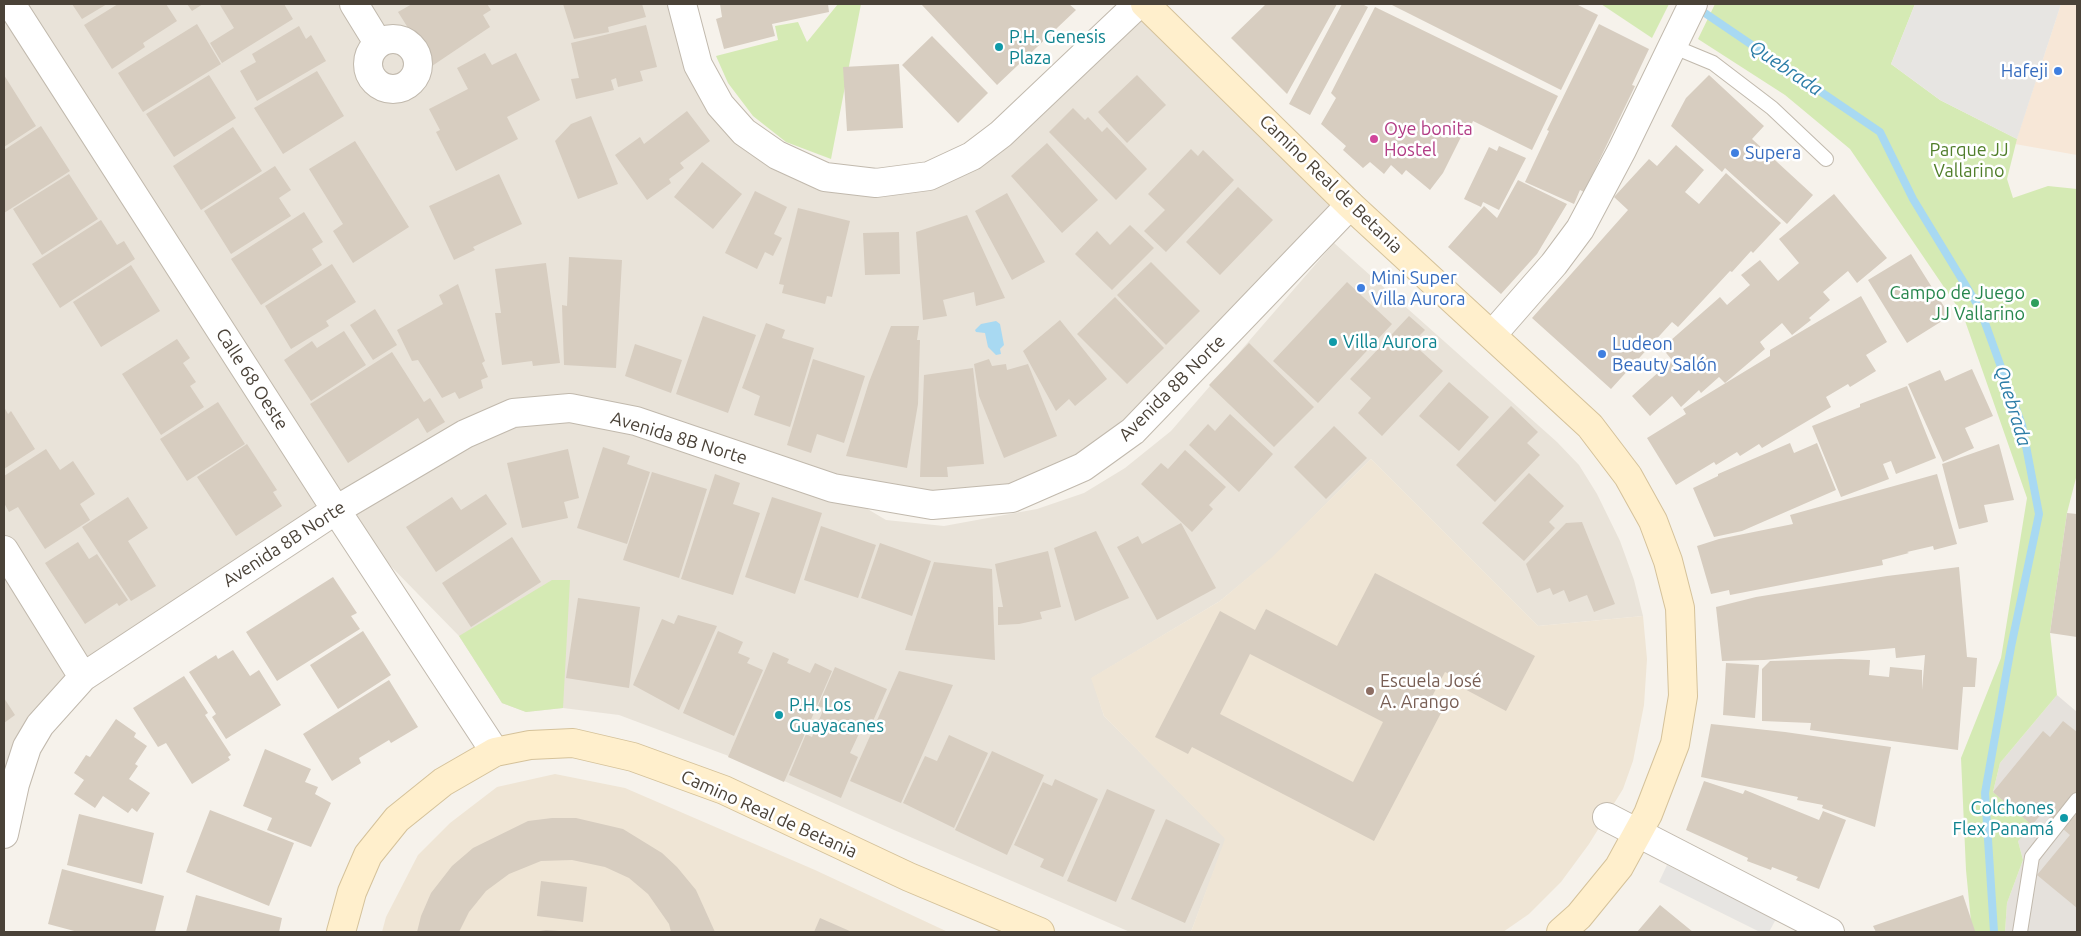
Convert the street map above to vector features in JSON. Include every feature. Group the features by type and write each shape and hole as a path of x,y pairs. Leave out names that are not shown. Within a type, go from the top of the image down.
{"street":[{"name":"Calle 68 Oeste","path":"11,4 336,510 496,752"},
{"path":"354,4 378,44"},
{"path":"682,4 698,65 720,105 744,132 777,155 825,177 876,182 929,176 972,156 1001,134 1138,4"},
{"name":"Camino Real de Betania","path":"1145,4 1350,204 1590,426 1628,476 1653,521 1668,561 1680,608 1683,696 1675,744 1661,783 1639,832 1619,867 1601,892 1561,932"},
{"path":"1492,335 1554,264 1580,229 1622,150 1693,4"},
{"name":"Avenida 8B Norte","path":"4,834 15,784 27,747 40,725 83,677 336,510 465,434 513,413 570,408 636,421 832,488 932,505 1012,498 1083,467 1133,431 1350,204"},
{"path":"4,550 83,677"},
{"name":"Camino Real de Betania","path":"341,932 352,892 368,855 397,818 443,782 496,752 530,745 573,743 633,757 724,790 909,877 1040,932"},
{"path":"1607,817 1830,932"}],"lane":[{"path":"1676,39 1713,63 1772,108 1826,159"},
{"path":"2020,932 2032,857 2077,800"}],"shaded area":[{"path":"4,4 682,4 720,105 825,177 929,176 1137,4 1350,205 1133,431 1011,498 834,489 886,520 944,526 1037,509 1084,493 1125,468 1171,431 1334,243 1557,442 1579,465 1597,494 1620,541 1634,580 1643,616 1538,626 1371,459 1271,559 1220,601 1092,678 1104,716 1226,839 1191,932 1130,932 726,755 619,715 563,708 526,712 502,703 459,636 336,510 58,703 4,834"},
{"path":"1915,4 2061,4 2017,139 1940,100 1891,64"},
{"name":"Hafeji","path":"2061,4 2077,4 2077,155 2015,144"},
{"name":"Escuela José A. Arango","path":"1371,459 1538,626 1643,616 1647,659 1644,705 1633,761 1623,789 1589,844 1561,882 1529,914 1503,932 1191,932 1225,839 1104,716 1091,678 1220,601 1271,558"},
{"path":"2057,695 2077,712 2077,932 2005,932 2007,903 2023,860 2018,841 1993,792 2000,763"},
{"path":"555,774 625,788 815,870 948,932 382,932 386,917 418,855 450,823 497,787"},
{"path":"1667,865 1776,919 1769,932 1760,932 1659,882"}],"green space":[{"path":"838,4 861,4 831,159 786,142 753,116 728,83 716,56 778,40 775,26 798,22 807,42"},
{"path":"1601,4 1669,4 1652,38"},
{"name":"Parque JJ Vallarino","path":"1715,4 1915,4 1891,64 1940,100 2017,139 2007,179 2013,198 2048,186 2077,189 2077,474 2067,513 2050,633 2057,695 2000,763 1993,792 2032,825 2018,841 2023,860 2007,903 2005,932 1972,932 1966,870 1961,758 2001,658 2027,498 1963,315 1850,149 1785,95 1698,39"},
{"path":"552,580 570,580 563,708 526,712 502,703 459,636"}],"water":[{"path":"996,321 1000,324 1004,345 1000,349 1001,354 996,355 988,347 985,333 976,332 975,330 981,324"}],"building":[{"path":"72,4 107,4 82,19"},
{"path":"118,4 166,4 177,21 143,43 145,47 112,69 84,25"},
{"path":"187,4 203,4 192,11"},
{"path":"284,4 293,19 222,63 210,43 234,28 220,5"},
{"path":"412,4 487,4 491,10 483,15 490,27 432,66 398,12"},
{"path":"563,4 642,4 646,17 608,27 609,32 574,39"},
{"path":"720,4 828,4 829,12 772,24 775,36 724,49 716,19 722,17"},
{"name":"P.H. Genesis Plaza","path":"921,4 1069,4 1076,10 997,85"},
{"path":"1266,4 1337,4 1287,94 1231,38"},
{"path":"1342,4 1362,4 1368,7 1310,115 1289,104"},
{"path":"1390,4 1576,4 1598,15 1561,90"},
{"path":"1375,7 1558,96 1532,150 1473,121 1470,128 1455,121 1449,131 1461,137 1443,173 1430,190 1406,170 1402,175 1391,165 1384,174 1370,162 1363,168 1343,150 1346,146 1321,124 1336,98 1331,93"},
{"path":"197,24 221,64 143,112 118,73"},
{"path":"1599,24 1649,49 1632,85 1635,86 1584,192 1580,190 1574,204 1525,182 1549,131 1547,130"},
{"path":"646,25 657,67 640,71 643,81 618,87 616,78 611,80 614,90 576,99 571,79 579,78 571,43"},
{"path":"299,26 306,39 311,35 326,61 257,101 240,71 256,62 252,54"},
{"path":"932,36 988,93 958,123 902,65"},
{"path":"485,53 492,65 516,53 540,100 507,117 518,139 456,171 436,132 440,130 429,109 468,89 457,68"},
{"path":"899,64 903,128 847,131 843,67"},
{"path":"317,71 344,116 283,154 254,108"},
{"path":"4,75 36,126 4,147"},
{"path":"209,75 236,118 174,157 146,114"},
{"path":"1137,75 1166,105 1127,143 1098,112"},
{"name":"Supera","path":"1709,75 1764,126 1752,139 1813,195 1787,224 1725,168 1722,172 1671,126 1686,98"},
{"path":"1073,108 1085,120 1088,117 1102,132 1107,127 1147,169 1116,200 1049,132"},
{"path":"687,111 710,141 680,163 684,168 669,179 671,183 647,200 615,155 640,137 644,144"},
{"path":"591,116 618,184 578,199 555,141 571,124"},
{"path":"41,126 70,171 4,213 4,150"},
{"path":"233,127 262,171 201,210 173,166"},
{"path":"355,141 409,227 353,263 333,231 343,224 309,169"},
{"path":"1047,143 1098,200 1062,233 1011,176"},
{"path":"1676,145 1704,170 1685,192 1699,204 1726,173 1781,223 1753,253 1751,251 1732,272 1730,271 1678,327 1672,322 1611,389 1532,318 1628,210 1614,197 1649,159 1657,166"},
{"path":"1499,146 1526,158 1499,210 1483,202 1481,207 1464,199 1489,147 1497,151"},
{"path":"1191,149 1198,156 1203,150 1234,180 1166,252 1144,231 1165,210 1148,194"},
{"path":"702,162 742,194 713,229 674,197"},
{"path":"275,166 291,190 279,198 291,216 231,254 204,211"},
{"path":"69,174 98,219 42,255 13,209"},
{"path":"499,174 522,224 473,247 475,250 454,260 429,206"},
{"path":"1518,180 1567,204 1537,254 1501,294 1448,247 1484,206 1497,218"},
{"path":"1238,187 1273,220 1220,275 1186,242"},
{"path":"755,191 787,207 774,234 782,238 773,256 765,252 757,269 725,253"},
{"path":"1007,193 1045,262 1012,280 975,211"},
{"path":"1834,194 1887,258 1857,283 1848,271 1823,292 1830,300 1809,318 1811,320 1792,335 1782,323 1760,342 1765,349 1725,383 1719,377 1701,393 1699,390 1681,407 1672,396 1650,416 1632,396 1672,360 1662,348 1720,297 1727,305 1750,285 1741,275 1760,260 1778,281 1799,263 1779,239"},
{"path":"798,208 850,221 832,297 827,296 825,304 782,293 784,285 779,284"},
{"path":"304,212 323,242 312,249 322,265 261,305 231,259"},
{"path":"967,215 1005,298 976,306 974,292 943,300 947,316 923,320 916,232"},
{"path":"101,220 117,245 124,241 135,259 60,308 32,264"},
{"path":"1130,225 1154,248 1112,290 1075,254 1097,231 1110,245"},
{"path":"899,232 900,274 865,275 863,233"},
{"path":"1911,254 1950,316 1907,343 1868,280"},
{"path":"569,257 622,260 616,368 564,365 562,305 567,306"},
{"path":"1151,262 1200,311 1166,345 1117,295"},
{"path":"546,263 560,363 533,366 532,361 502,365 495,313 501,313 495,269"},
{"path":"332,264 356,302 326,321 329,326 291,349 265,306"},
{"path":"131,265 160,311 101,347 73,302"},
{"name":"Villa Aurora","path":"1347,282 1392,324 1318,403 1273,361"},
{"path":"458,284 485,361 482,363 488,377 481,380 483,388 459,399 455,392 442,398 418,360 412,361 397,330 443,304 439,295"},
{"path":"1861,296 1887,342 1866,355 1876,371 1850,387 1848,384 1826,397 1831,407 1762,448 1759,444 1740,456 1737,452 1716,465 1714,462 1676,485 1647,438 1686,414 1683,409 1770,356 1770,350"},
{"path":"1115,297 1164,348 1127,384 1077,334"},
{"path":"375,309 397,345 373,360 350,325"},
{"path":"703,316 756,335 728,413 676,394"},
{"path":"1409,316 1425,330 1412,343 1443,371 1382,436 1358,413 1371,398 1350,379"},
{"path":"1060,320 1107,379 1075,406 1069,399 1056,411 1023,351"},
{"path":"766,323 785,330 782,338 814,348 790,427 754,415 760,396 742,388"},
{"path":"891,326 919,326 917,340 920,340 918,404 907,468 846,456 869,382"},
{"path":"344,331 366,365 311,401 284,360 312,341 317,348"},
{"path":"177,339 190,358 183,363 196,382 190,386 204,407 161,435 122,374"},
{"path":"1249,343 1314,407 1274,447 1209,385"},
{"path":"635,344 682,360 671,393 625,376"},
{"path":"392,352 424,402 430,398 445,422 427,433 418,418 348,463 310,404"},
{"path":"813,359 865,376 844,443 817,434 811,453 787,445"},
{"path":"989,359 992,366 1006,364 1007,370 1028,364 1057,436 1004,458 979,396 974,364"},
{"path":"973,368 984,464 947,467 948,477 920,477 924,375"},
{"path":"1972,369 1993,416 1965,428 1974,448 1943,462 1908,384 1940,370 1945,381"},
{"path":"1449,382 1489,417 1459,451 1419,416"},
{"path":"1907,386 1936,458 1896,474 1891,461 1883,464 1889,479 1841,497 1812,426 1860,407 1860,404"},
{"path":"218,402 245,444 187,481 160,439"},
{"path":"1511,406 1538,432 1527,443 1540,455 1495,502 1456,465"},
{"path":"4,407 8,414 11,411 35,449 4,469"},
{"path":"1230,414 1273,454 1239,492 1189,445 1208,424 1215,431"},
{"path":"1334,426 1367,458 1326,499 1294,467"},
{"path":"1790,443 1794,453 1817,443 1836,490 1742,531 1714,537 1693,488 1718,476 1718,474"},
{"path":"247,444 277,490 273,492 282,506 236,536 197,477"},
{"path":"1999,444 2014,500 1984,505 1988,522 1959,529 1942,464"},
{"path":"603,447 630,456 627,464 650,472 627,544 577,528"},
{"path":"46,449 60,470 73,461 95,494 80,504 90,520 45,549 18,507 9,512 4,503 4,476"},
{"path":"568,449 579,498 564,502 568,518 522,528 507,463"},
{"path":"1185,450 1226,487 1209,505 1213,509 1192,532 1141,484 1161,463 1168,469"},
{"path":"652,472 707,489 679,578 623,560"},
{"path":"1529,473 1564,506 1549,522 1555,528 1524,561 1482,523"},
{"path":"715,474 740,483 733,504 760,513 733,595 681,579"},
{"path":"1937,474 1957,544 1934,550 1933,546 1907,552 1909,553 1882,560 1883,565 1730,595 1729,590 1711,594 1697,546 1719,539 1793,524 1790,515"},
{"path":"486,494 507,524 436,572 406,527 452,497 461,510"},
{"path":"128,497 148,528 128,541 156,586 131,601 82,527"},
{"path":"772,497 822,513 795,594 745,577"},
{"path":"2067,513 2077,514 2077,637 2050,633"},
{"path":"1582,522 1615,604 1594,612 1587,595 1569,602 1564,590 1553,595 1550,588 1537,593 1526,564 1566,523"},
{"path":"1181,523 1216,588 1157,620 1117,547 1138,536 1142,544"},
{"path":"821,526 876,545 858,598 804,580"},
{"path":"1096,531 1129,598 1075,621 1054,548"},
{"path":"512,537 541,582 471,627 442,583"},
{"path":"78,542 89,559 97,554 128,600 119,606 117,603 85,624 45,563"},
{"path":"880,543 931,561 912,616 861,598"},
{"path":"1048,551 1061,607 1040,612 1042,619 1019,624 998,625 998,607 1003,607 995,564"},
{"path":"934,562 992,569 995,660 905,650"},
{"path":"1959,567 1967,657 1977,658 1975,687 1963,687 1958,750 1810,730 1811,723 1762,721 1762,669 1770,661 1870,660 1869,675 1889,677 1890,667 1922,670 1922,690 1925,655 1896,658 1895,648 1764,660 1722,661 1716,607 1756,597 1887,576"},
{"path":"1375,573 1535,656 1506,711 1459,686 1462,680 1445,672 1427,706 1441,713 1374,841 1192,747 1188,754 1155,737 1220,611 1255,630 1266,609 1337,646","holes":["1250,654 1383,722 1353,782 1220,714"]},
{"path":"333,577 357,613 351,616 360,629 277,681 246,632"},
{"path":"578,598 640,607 629,688 566,678"},
{"path":"678,615 717,626 679,710 633,685 662,619 674,624"},
{"path":"363,631 391,675 338,709 310,665"},
{"path":"718,631 743,642 738,653 750,658 747,663 763,670 734,736 683,713"},
{"path":"233,650 250,676 259,670 281,705 226,739 212,717 216,714 189,672 216,655 218,659"},
{"name":"P.H. Los Guayacanes","path":"773,652 789,659 787,663 810,673 815,663 832,671 784,782 728,757"},
{"path":"1726,663 1759,665 1755,718 1723,715"},
{"path":"835,667 887,689 870,728 863,725 850,753 858,757 841,798 789,775 806,734 812,737 824,708 818,706"},
{"path":"899,671 953,685 901,803 850,781"},
{"path":"184,676 208,713 205,715 231,755 228,757 230,760 192,784 166,743 158,747 133,708"},
{"path":"389,680 418,727 391,743 389,740 359,758 361,763 332,781 303,734"},
{"path":"4,698 15,715 4,723"},
{"path":"116,719 136,733 134,737 147,746 135,764 138,766 129,779 150,793 137,812 132,808 128,813 103,796 95,808 74,794 84,780 74,773 86,755 90,757"},
{"name":"Colchones Flex Panamá","path":"2063,721 2077,732 2077,908 2037,875 2070,835 2043,812 2032,825 1993,792 2043,731 2050,737"},
{"path":"1711,724 1891,747 1875,827 1822,808 1823,805 1797,800 1798,797 1701,777"},
{"path":"949,735 988,753 954,828 903,803 925,756 937,761"},
{"path":"265,749 311,769 305,782 318,787 315,794 331,803 311,847 267,830 272,818 243,806"},
{"path":"992,751 1044,775 1007,855 955,830"},
{"path":"1055,779 1098,799 1063,877 1040,867 1044,859 1014,845 1043,782 1052,786"},
{"path":"1704,781 1743,794 1745,790 1819,820 1823,811 1846,820 1819,889 1796,880 1798,877 1772,867 1771,870 1747,861 1748,858 1686,830"},
{"path":"1107,789 1155,810 1116,902 1067,881"},
{"path":"210,810 294,843 269,906 186,872"},
{"path":"79,814 154,833 142,884 67,865"},
{"path":"576,818 623,829 662,853 677,867 696,890 715,932 671,932 669,924 648,894 629,878 605,867 572,860 541,861 509,874 486,891 469,912 459,932 417,932 421,916 431,893 452,866 473,848 528,821"},
{"path":"1166,819 1220,844 1185,923 1131,899"},
{"path":"62,869 164,896 155,932 78,932 48,924"},
{"path":"541,881 587,887 583,922 537,916"},
{"path":"196,895 282,918 279,932 186,932"},
{"path":"1963,895 1975,931 1876,932 1873,926"},
{"path":"1660,905 1693,932 1637,932"},
{"path":"820,918 852,932 814,932"},
{"path":"546,930 559,932 533,932"}],"waterway":[{"name":"Quebrada","path":"1696,7 1880,132 1913,199 1980,309 2022,425 2039,514 2011,647 1985,793 1994,932"}],"place":[{"name":"P.H. Genesis Plaza","path":"999,47"},
{"name":"Hafeji","path":"2058,71"},
{"name":"Oye bonita Hostel","path":"1374,139"},
{"name":"Supera","path":"1735,153"},
{"name":"Mini Super Villa Aurora","path":"1361,288"},
{"name":"Campo de Juego JJ Vallarino","path":"2035,303"},
{"name":"Villa Aurora","path":"1333,342"},
{"name":"Ludeon Beauty Salón","path":"1602,354"},
{"name":"Escuela José A. Arango","path":"1370,691"},
{"name":"P.H. Los Guayacanes","path":"779,715"},
{"name":"Colchones Flex Panamá","path":"2064,818"}]}
